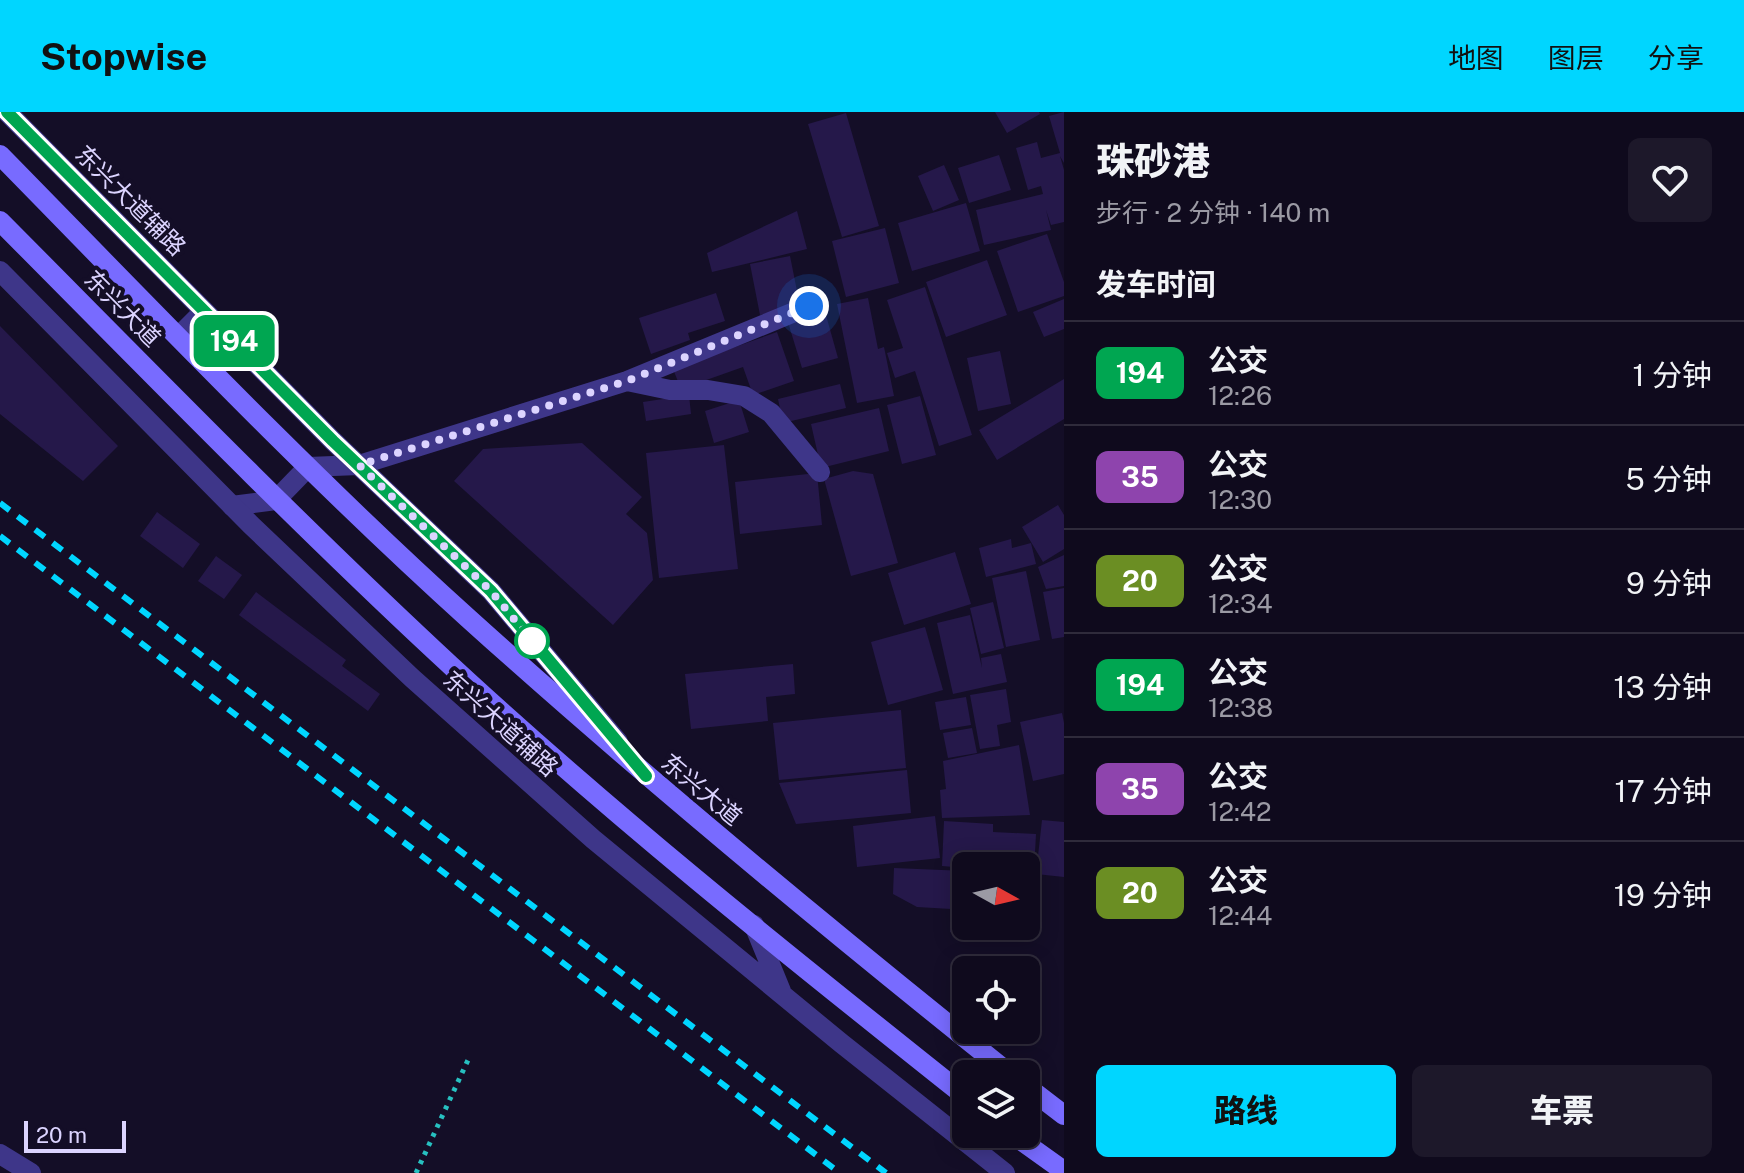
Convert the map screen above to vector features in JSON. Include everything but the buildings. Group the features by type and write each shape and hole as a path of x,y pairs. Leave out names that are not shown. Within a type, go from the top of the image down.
{"main road":[{"name":"东兴大道","path":"0,155 308,467 466,617 646,776 993,1060"},
{"name":"东兴大道","path":"0,221 276,500 447,661 616,811 952,1086"},
{"path":"1040,1097 1064,1115"},
{"path":"1032,1148 1064,1171"}],"street":[{"name":"东兴大道辅路","path":"7,112 359,465 491,591 646,776"},
{"name":"东兴大道辅路","path":"0,271 232,506 412,678 593,839 1005,1173"},
{"path":"232,506 276,500 308,467 359,465 627,381 809,306"},
{"path":"179,336 204,311"},
{"path":"627,381 670,390 708,390 744,396 771,413 820,472"},
{"path":"754,925 782,995"},
{"path":"0,1154 31,1173"}],"path":[{"path":"416,1173 468,1060"}],"railway":[{"path":"0,503 886,1173"},
{"path":"0,536 840,1173"}],"bus line":[{"name":"194","path":"7,112 333,441 491,591 646,776"}],"route":[{"path":"532,641 491,591 359,465 627,381 809,306"}]}
